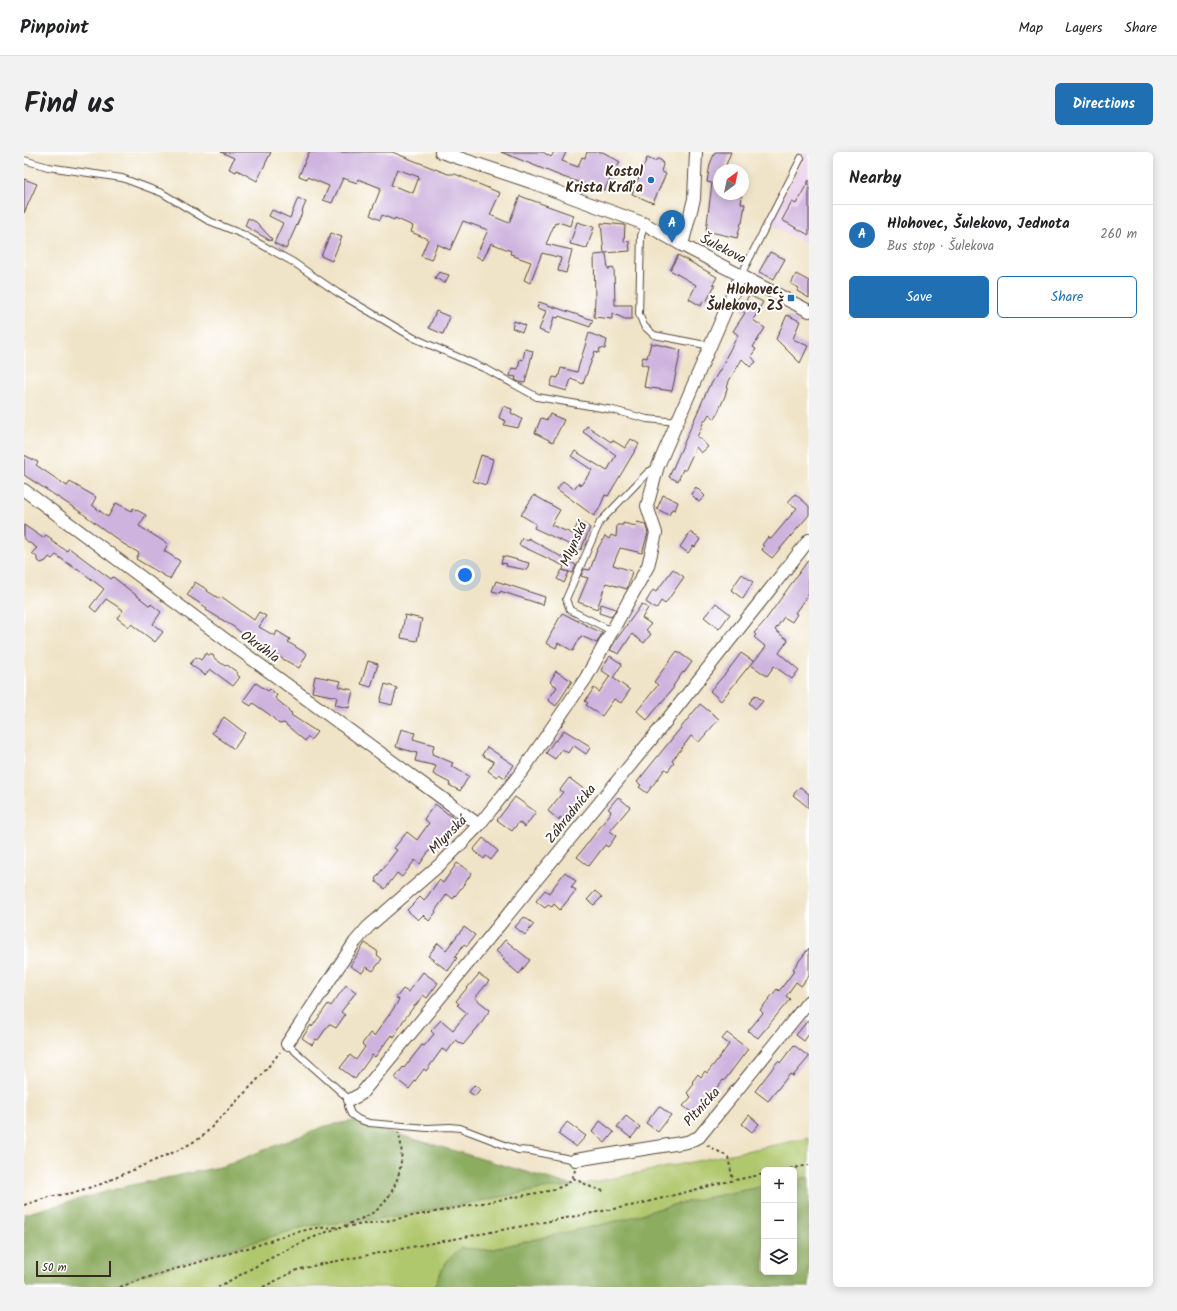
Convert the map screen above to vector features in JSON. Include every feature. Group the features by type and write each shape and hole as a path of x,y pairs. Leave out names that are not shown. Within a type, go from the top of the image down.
{"street":[{"name":"Šulekova","path":"441,152 531,182 645,224 682,245 808,310"},
{"path":"682,245 694,198 693,154"},
{"name":"Mlynská","path":"287,1044 355,942 368,927 444,861 479,825 532,757 586,678 648,566 656,533 647,506 658,466 741,275"},
{"name":"Okrúhla","path":"24,490 236,648 479,825"},
{"name":"Záhradnícka","path":"350,1100 361,1094 654,736 809,540"},
{"name":"Pltnícka","path":"575,1160 687,1142 699,1137 809,1001"}],"lane":[{"path":"741,275 801,158"},
{"path":"24,160 48,167 122,178 162,193 207,220 242,234 293,262 338,293 414,338 488,370 537,397 613,410 647,419 678,422"},
{"path":"645,224 642,236 639,314 644,326 654,335 711,346"},
{"name":"Mlynská","path":"612,631 570,610 566,599 600,522 648,472 658,466"},
{"path":"287,1044 350,1100 348,1106 351,1114 358,1119 369,1123 427,1128 450,1126 460,1128 518,1150 531,1151 575,1160"}],"path":[{"path":"24,1205 101,1184 181,1149 202,1137 260,1077 287,1044"},
{"path":"218,1287 298,1244 324,1232 342,1227 366,1217 376,1210 388,1198 400,1166 400,1138 395,1125"},
{"path":"699,1137 708,1145 728,1157 734,1180"},
{"path":"120,1287 293,1233 315,1228 342,1227 440,1212 563,1187 573,1178 575,1160"},
{"path":"797,1167 809,1165"},
{"path":"262,1287 297,1270 321,1264 640,1204 761,1175"},
{"path":"573,1178 591,1187 606,1192"}],"shaded area":[{"path":"800,152 809,152 809,245 769,223 806,155"}],"green space":[{"path":"353,1121 574,1186 542,1189 395,1217 307,1226 136,1277 112,1287 24,1287 24,1214 127,1186 224,1166 325,1126"},
{"path":"809,1138 809,1177 797,1179 797,1167 761,1167 761,1187 668,1206 626,1219 488,1250 460,1248 433,1287 112,1287 136,1277 307,1226 395,1217 542,1189 574,1186"},
{"path":"809,1177 809,1287 433,1287 446,1262 460,1248 488,1250 626,1219 668,1206 761,1187 761,1275 797,1275 797,1179"}],"building":[{"path":"221,152 271,152 257,181 237,170 236,172 229,169 234,158"},
{"path":"309,152 392,152 448,174 455,174 500,193 490,215 509,223 520,196 573,215 570,226 558,222 557,224 555,223 546,244 572,250 566,273 558,271 561,258 542,253 530,283 524,280 531,262 514,256 510,254 511,251 491,243 483,260 476,256 488,230 463,221 450,250 437,244 431,260 421,256 428,239 411,232 413,226 395,218 394,220 382,215 380,220 370,215 381,188 358,179 357,183 343,178 332,203 323,200 329,186 307,177 307,179 299,176","holes":["397,169 419,177 413,193 391,185"]},
{"path":"501,152 543,152 551,157 554,152 566,152 562,161 578,167 582,157 585,158 587,152 603,152 620,162 604,190 563,177"},
{"path":"715,152 731,152 726,164 713,164 713,200 742,200 741,204 745,204 742,223 737,238 706,231 712,183 707,182 710,164"},
{"name":"Kostol Krista Kráľa","path":"647,158 654,161 658,159 662,161 663,165 661,171 666,174 653,203 632,194"},
{"path":"24,179 37,184 24,213"},
{"path":"809,180 809,235 782,220 792,202 796,204"},
{"path":"298,198 306,202 286,249 274,243 283,223 269,216 272,210 290,218"},
{"path":"248,218 256,222 272,239 271,241 245,226"},
{"path":"577,222 594,227 587,248 570,244"},
{"path":"601,223 625,225 624,242 629,241 630,251 604,253"},
{"path":"331,233 342,237 332,261 321,256"},
{"path":"770,252 785,259 774,279 759,272"},
{"path":"606,254 608,269 614,268 615,305 632,305 632,319 625,319 612,313 612,319 594,317 594,255"},
{"path":"678,255 717,277 713,284 715,285 706,302 703,301 701,306 689,299 696,285 670,270"},
{"path":"439,272 449,275 445,283 435,278"},
{"path":"796,274 809,281 809,298 797,291 799,288 791,284"},
{"path":"749,295 763,302 753,320 765,328 753,347 756,349 751,356 756,362 750,367 742,359 729,381 725,396 715,419 709,414 697,437 700,438 708,447 701,453 696,447 685,471 683,469 678,481 669,477 709,386 726,360 725,359 738,335 733,331 745,313 741,310"},
{"path":"539,302 593,320 590,327 559,316 558,318 554,317 549,334 539,330 546,311 537,308"},
{"path":"436,311 450,317 443,334 429,328"},
{"path":"787,315 800,321 793,339 808,346 800,363 776,339"},
{"path":"514,321 525,325 522,332 512,328"},
{"path":"589,333 607,340 605,349 600,348 599,353 595,351 583,384 571,379 567,391 550,386 553,377 558,378 561,368 577,372"},
{"path":"651,343 681,350 672,391 644,387 648,366 641,364 643,357 647,358"},
{"path":"525,349 533,351 525,383 515,380 516,377 510,376 512,368 518,369 520,359 523,360"},
{"path":"503,406 512,409 511,413 522,419 518,428 504,425 506,421 499,418"},
{"path":"550,414 564,420 553,442 535,433 541,418 547,420"},
{"path":"587,426 611,442 612,440 625,448 631,439 639,444 608,496 605,495 594,516 557,489 563,481 574,489 578,483 581,485 592,470 571,456 575,451 607,471 616,455 583,432"},
{"path":"24,455 38,462 36,465 67,486 70,482 96,497 92,505 108,517 116,503 132,511 133,508 146,515 139,526 168,544 164,551 180,561 170,579 136,559 139,553 122,543 82,513 24,475"},
{"path":"481,455 493,459 486,485 473,481"},
{"path":"696,487 705,496 699,502 691,494"},
{"path":"795,494 809,506 809,515 772,558 762,550 764,546 762,545 768,537 771,539 797,508 788,502"},
{"path":"534,495 560,510 551,525 573,534 579,521 590,528 581,550 534,528 536,524 521,515"},
{"path":"663,495 678,502 675,510 672,509 669,515 657,509"},
{"path":"637,522 645,524 648,533 642,553 620,548 613,565 632,571 627,589 606,583 597,609 578,602 588,578 581,576 584,569 590,570 597,550 605,536 609,539 611,535 616,537 617,525 623,525 623,523 636,526"},
{"path":"24,525 43,538 46,535 52,539 51,541 67,551 69,548 111,579 113,577 150,606 151,604 161,612 153,624 163,632 155,642 131,624 129,627 117,618 123,610 106,599 96,612 90,607 104,589 77,568 76,569 56,555 52,559 49,557 46,561 41,563 37,560 37,557 32,553 37,548 24,539"},
{"path":"690,532 700,539 695,547 693,546 688,553 680,547"},
{"path":"522,538 527,540 528,538 576,565 573,573 563,570 564,566 519,545"},
{"path":"503,556 529,563 527,570 506,566 507,564 501,563"},
{"path":"809,559 809,593 795,613 797,614 792,622 784,617 775,630 788,640 779,653 799,670 792,679 774,666 767,676 751,665 766,647 754,637 756,635 754,633 764,622"},
{"path":"673,569 684,577 665,604 661,601 656,609 646,602 653,590 656,592"},
{"path":"562,570 569,572 564,583 557,579"},
{"path":"742,574 753,582 743,599 731,590"},
{"path":"496,581 545,597 543,605 500,591 500,593 492,591"},
{"path":"195,582 220,599 222,597 254,620 259,612 266,616 259,627 275,636 277,631 290,639 288,642 307,654 299,668 254,643 254,641 206,610 207,608 187,595"},
{"path":"716,603 730,614 719,629 704,617"},
{"path":"601,604 616,609 611,617 599,613"},
{"path":"642,604 648,608 642,618 651,624 646,630 651,634 644,643 632,634 619,654 610,650 616,640"},
{"path":"562,613 602,633 597,643 581,636 573,651 558,643 556,648 546,643"},
{"path":"405,615 422,619 417,641 401,638"},
{"path":"677,651 692,662 647,720 637,711 658,685 654,682"},
{"path":"206,653 213,655 214,658 225,666 227,665 237,672 236,674 240,677 233,686 210,669 205,675 190,664 196,657 201,660"},
{"path":"741,653 753,661 721,701 710,691"},
{"path":"610,656 622,664 613,678 630,690 621,703 614,699 602,716 586,705 588,703 585,701 594,688 599,692 610,676 601,670"},
{"path":"368,661 378,664 371,687 361,684"},
{"path":"556,671 572,681 556,706 548,700 557,687 550,682"},
{"path":"315,676 341,681 339,687 353,690 349,708 335,705 337,697 312,692"},
{"path":"256,683 268,691 270,689 277,695 275,698 292,713 291,715 317,732 311,740 308,737 305,741 284,723 279,724 270,715 253,703 251,706 243,701"},
{"path":"385,684 397,688 392,705 380,702"},
{"path":"755,695 763,701 756,709 749,703"},
{"path":"700,704 719,719 699,742 691,736 672,761 674,763 668,771 665,769 647,793 639,787 641,785 637,782"},
{"path":"224,717 245,733 234,749 212,733"},
{"path":"401,729 415,733 413,739 434,745 432,754 453,763 451,766 469,776 460,791 449,785 450,783 433,774 436,766 415,761 417,753 396,747"},
{"path":"564,730 590,746 586,754 573,745 568,753 562,749 555,759 546,753"},
{"path":"487,747 514,765 505,778 499,774 497,777 488,771 494,762 482,755"},
{"path":"569,778 585,790 563,819 560,817 559,820 548,811 563,792 560,790"},
{"path":"800,787 809,794 809,808 793,795"},
{"path":"515,797 536,812 525,827 519,822 512,831 497,820"},
{"path":"618,797 630,807 610,831 616,836 608,847 605,845 589,866 577,857 610,814 611,811 608,809"},
{"path":"435,804 460,823 446,842 439,837 420,864 415,860 402,877 397,873 385,889 376,882 375,879 397,850 394,848 407,832 417,840 429,823 424,819"},
{"path":"483,838 498,851 491,860 486,856 484,859 473,850"},
{"path":"457,863 472,873 453,899 447,894 429,921 423,915 418,920 407,910 420,897 424,901 439,880 443,883"},
{"path":"565,872 576,881 571,887 576,890 560,910 554,904 552,907 548,905 545,908 536,901 545,890 549,893"},
{"path":"595,891 602,897 594,905 587,900"},
{"path":"524,917 534,924 525,935 515,927"},
{"path":"464,927 475,935 467,946 464,944 448,971 428,956 438,943 446,950"},
{"path":"505,940 530,960 519,974 503,960 505,959 496,951"},
{"path":"365,943 377,951 377,955 382,959 373,971 366,967 362,973 350,966"},
{"path":"809,948 809,976 801,986 796,982 786,996 790,999 758,1038 748,1031 763,1013 760,1010 777,989 779,991"},
{"path":"423,972 438,983 427,998 423,995 403,1021 394,1037 391,1035 375,1057 372,1055 355,1079 340,1068 350,1055 356,1060 365,1047 362,1044 370,1033 374,1036 396,1005 399,999 396,998 403,989 408,992"},
{"path":"479,974 489,981 475,998 490,1010 463,1045 456,1040 447,1052 442,1049 426,1071 424,1069 409,1089 395,1078 422,1045 424,1046 434,1034 431,1031 441,1020 453,1030 467,1013 457,1005 459,1004 456,1001"},
{"path":"346,985 356,992 341,1012 345,1015 336,1028 329,1024 318,1040 316,1039 312,1045 302,1038 311,1025 312,1027 328,1004 331,1006"},
{"path":"809,1019 809,1034 804,1041 796,1035"},
{"path":"727,1033 748,1049 724,1081 723,1080 696,1113 693,1110 691,1112 683,1106 691,1097 687,1093 694,1084 692,1082 698,1074 701,1077 705,1071 707,1073 725,1050 729,1044 722,1039"},
{"path":"794,1045 809,1057 793,1076 790,1074 768,1101 755,1091 778,1061 780,1063"},
{"path":"474,1085 480,1089 475,1096 469,1092"},
{"path":"659,1106 671,1115 658,1132 646,1123"},
{"path":"749,1115 759,1124 752,1132 742,1124"},
{"path":"626,1116 640,1127 631,1138 617,1127"},
{"path":"600,1121 614,1132 605,1143 592,1132"},
{"path":"567,1122 586,1136 576,1147 558,1134"}],"place":[{"name":"Kostol Krista Kráľa","path":"651,180"},
{"name":"Hlohovec, Šulekovo, Jednota","path":"672,243"},
{"name":"Hlohovec, Šulekovo, ZŠ","path":"791,298"}]}
